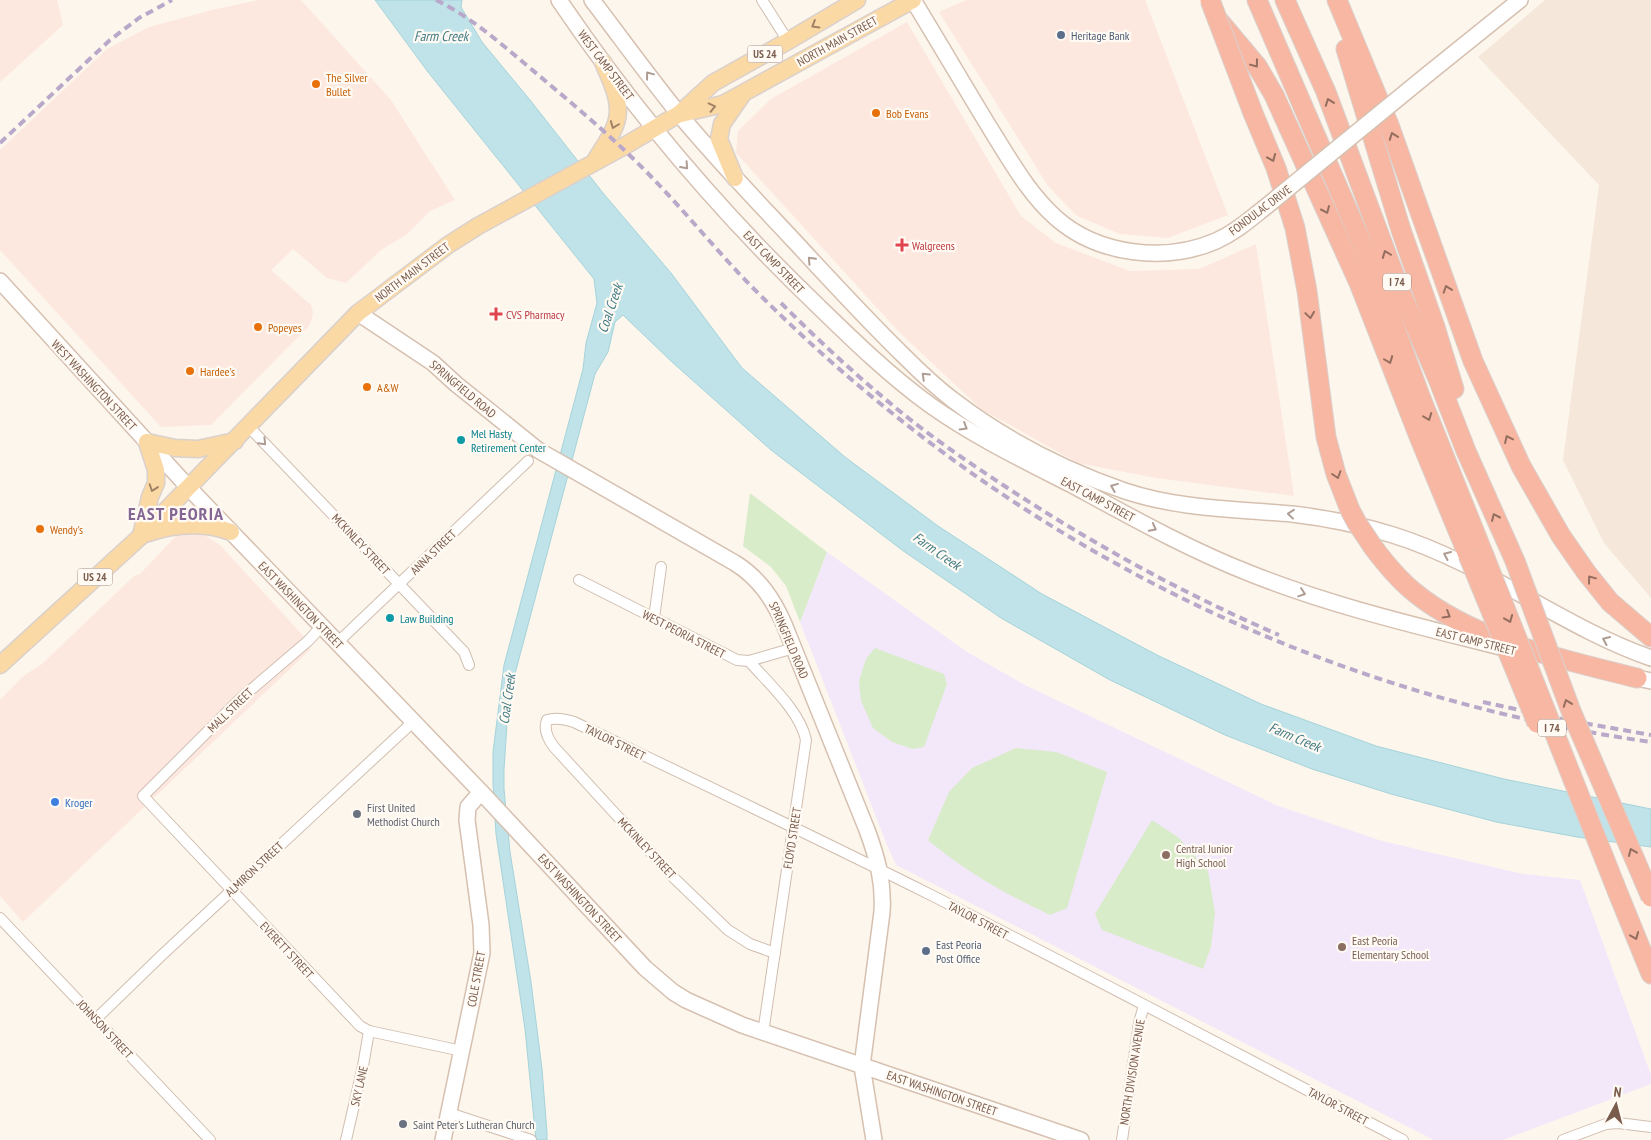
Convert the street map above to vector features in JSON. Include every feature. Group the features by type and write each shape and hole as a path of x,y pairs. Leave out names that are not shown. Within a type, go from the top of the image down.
{"highway":[{"path":"1201,0 1257,66 1274,95 1359,283 1420,439 1476,556"},
{"path":"1210,0 1253,113 1279,174 1297,234 1307,291 1326,437 1336,474 1357,524 1373,547 1400,579 1415,593 1442,612 1468,626 1553,656 1644,679"},
{"name":"I 74","path":"1257,0 1374,272 1476,556 1651,974"},
{"name":"I 74","path":"1286,0 1326,92 1385,252 1438,378 1466,451 1515,562 1570,711 1651,896"},
{"path":"1332,0 1375,150 1463,417 1466,451"},
{"path":"1337,0 1389,125 1467,345 1493,407 1521,466 1561,536 1596,584 1617,608 1651,637"}],"main road":[{"name":"WEST CAMP STREET","path":"559,0 603,62 655,128"},
{"path":"592,0 679,114"},
{"name":"NORTH MAIN STREET","path":"189,488 358,313 448,245 679,114 713,83 857,0"},
{"name":"NORTH MAIN STREET","path":"679,114 723,104 913,0"},
{"name":"FONDULAC DRIVE","path":"913,0 1024,183 1055,217 1084,237 1107,246 1134,252 1170,252 1214,242 1239,228 1520,0"},
{"path":"595,162 616,123 618,113 615,92 603,62"},
{"path":"735,178 718,139 722,124 743,94"},
{"name":"EAST CAMP STREET","path":"679,114 735,178 857,309 933,384 962,407 998,431 1030,449 1093,478 1149,498 1202,508 1294,514 1392,535 1451,557 1487,574 1596,635 1651,658"},
{"name":"EAST CAMP STREET","path":"655,128 670,149 753,241 839,327 912,391 960,425 989,442 1204,554 1248,573 1303,593 1368,613 1520,652 1644,679"},
{"name":"WEST WASHINGTON STREET","path":"0,281 189,488"},
{"name":"SPRINGFIELD ROAD","path":"358,313 433,363 511,430 556,462 728,558 747,572 772,599 794,648 867,830 880,869 882,912 862,1066 874,1140"},
{"path":"141,536 150,497 156,483 156,470 147,442 175,448 198,449 235,441"},
{"name":"EAST WASHINGTON STREET","path":"189,488 321,627 414,721 658,980 673,992 686,1000 763,1033 1081,1140"},
{"name":"US 24","path":"0,665 141,536 189,488"},
{"path":"141,536 162,528 193,524 220,528 231,532"},
{"name":"COLE STREET","path":"443,1140 482,952 481,926 467,820 468,808 481,792"}],"street":[{"path":"762,0 788,41"},
{"name":"MCKINLEY STREET","path":"249,427 464,652 469,664"},
{"name":"ANNA STREET","path":"337,643 528,461"},
{"path":"654,618 661,568"},
{"name":"WEST PEORIA STREET","path":"579,580 737,660 749,661"},
{"name":"MALL STREET","path":"143,796 239,700 321,627"},
{"path":"749,661 794,648"},
{"name":"FLOYD STREET","path":"749,661 802,725 805,751 763,1033"},
{"name":"TAYLOR STREET","path":"547,720 555,718 574,722 880,869 1403,1140"},
{"name":"MCKINLEY STREET","path":"547,720 545,728 547,736 554,747 675,879 728,930 750,944 775,953"},
{"name":"ALMIRON STREET","path":"96,1019 414,721"},
{"name":"EVERETT STREET","path":"143,796 360,1026 369,1031 462,1051"},
{"name":"JOHNSON STREET","path":"0,918 210,1140"},
{"name":"NORTH DIVISION AVENUE","path":"1122,1140 1139,1022 1144,1005"},
{"name":"SKY LANE","path":"346,1140 369,1031"},
{"path":"449,1113 531,1140"},
{"path":"1563,1140 1606,1124 1618,1123 1651,1127"}],"shaded area":[{"path":"0,0 57,0 63,25 0,82"},
{"path":"258,0 301,0 391,100 455,200 430,211 406,235 381,250 346,283 327,278 293,249 271,270 311,305 313,312 309,326 211,425 161,427 0,250 0,150 107,49 149,27"},
{"path":"966,0 1145,0 1228,215 1168,238 1120,234 1077,216 1048,186 939,12"},
{"path":"1545,0 1651,0 1651,598 1604,543 1563,460 1599,185 1478,57"},
{"path":"907,22 1021,216 1056,243 1130,271 1199,269 1256,244 1294,496 1156,478 1078,463 981,409 899,332 736,153 738,131 771,99"},
{"path":"191,533 206,536 221,546 308,641 310,650 23,922 0,896 0,700 22,677 42,664 134,576 140,574 173,539 179,535"},
{"name":"Central Junior High School","path":"827,552 967,652 1025,685 1276,805 1382,841 1523,874 1580,880 1651,1075 1651,1084 1503,1140 1434,1140 896,865 800,622"}],"green space":[{"path":"750,493 827,552 800,622 786,586 771,567 743,546"},
{"path":"875,648 944,674 947,684 924,747 913,749 892,742 873,728 861,701 859,681 866,659"},
{"path":"1016,748 1056,752 1107,772 1067,908 1050,915 986,882 928,840 949,792 972,768"},
{"path":"1152,820 1179,838 1208,871 1215,913 1211,947 1203,969 1102,930 1095,914"}],"water":[{"name":"Farm Creek","path":"375,0 462,0 461,7 482,42 603,193 671,273 742,368 845,457 938,526 1042,594 1157,655 1261,704 1376,746 1504,779 1651,809 1651,847 1577,837 1496,822 1391,794 1312,769 1225,735 1110,680 1001,618 902,550 771,450 672,362 623,315 615,322 608,352 595,374 516,670 507,724 504,789 510,852 531,982 542,1069 547,1133 547,1140 536,1140 525,1029 496,834 493,752 504,665 583,369 586,343 597,303 594,279 428,72"}],"railway":[{"path":"0,143 110,40 139,18 172,0"},
{"path":"436,0 461,14 496,40 564,96 613,140 645,170 750,285 858,385 958,463 1062,532 1172,593 1285,644 1403,686 1525,719 1651,742"},
{"path":"781,303 844,363 898,410 988,475 1103,547 1207,602 1279,635"},
{"path":"1483,702 1566,720 1651,735"}],"place":[{"name":"Heritage Bank","path":"1061,35"},
{"name":"The Silver Bullet","path":"316,84"},
{"name":"Bob Evans","path":"876,113"},
{"name":"Walgreens","path":"902,245"},
{"name":"CVS Pharmacy","path":"496,314"},
{"name":"Popeyes","path":"258,327"},
{"name":"Hardee's","path":"190,371"},
{"name":"A&W","path":"367,387"},
{"name":"Mel Hasty Retirement Center","path":"461,440"},
{"name":"Wendy's","path":"40,529"},
{"name":"Law Building","path":"390,618"},
{"name":"Kroger","path":"55,802"},
{"name":"First United Methodist Church","path":"357,814"},
{"name":"Central Junior High School","path":"1166,855"},
{"name":"East Peoria Elementary School","path":"1342,947"},
{"name":"East Peoria Post Office","path":"926,951"},
{"name":"Saint Peter's Lutheran Church","path":"403,1124"}],"district":[{"name":"EAST PEORIA","path":"176,513"}],"water label":[{"name":"Coal Creek","path":"610,308"},
{"name":"Coal Creek","path":"507,699"}]}
